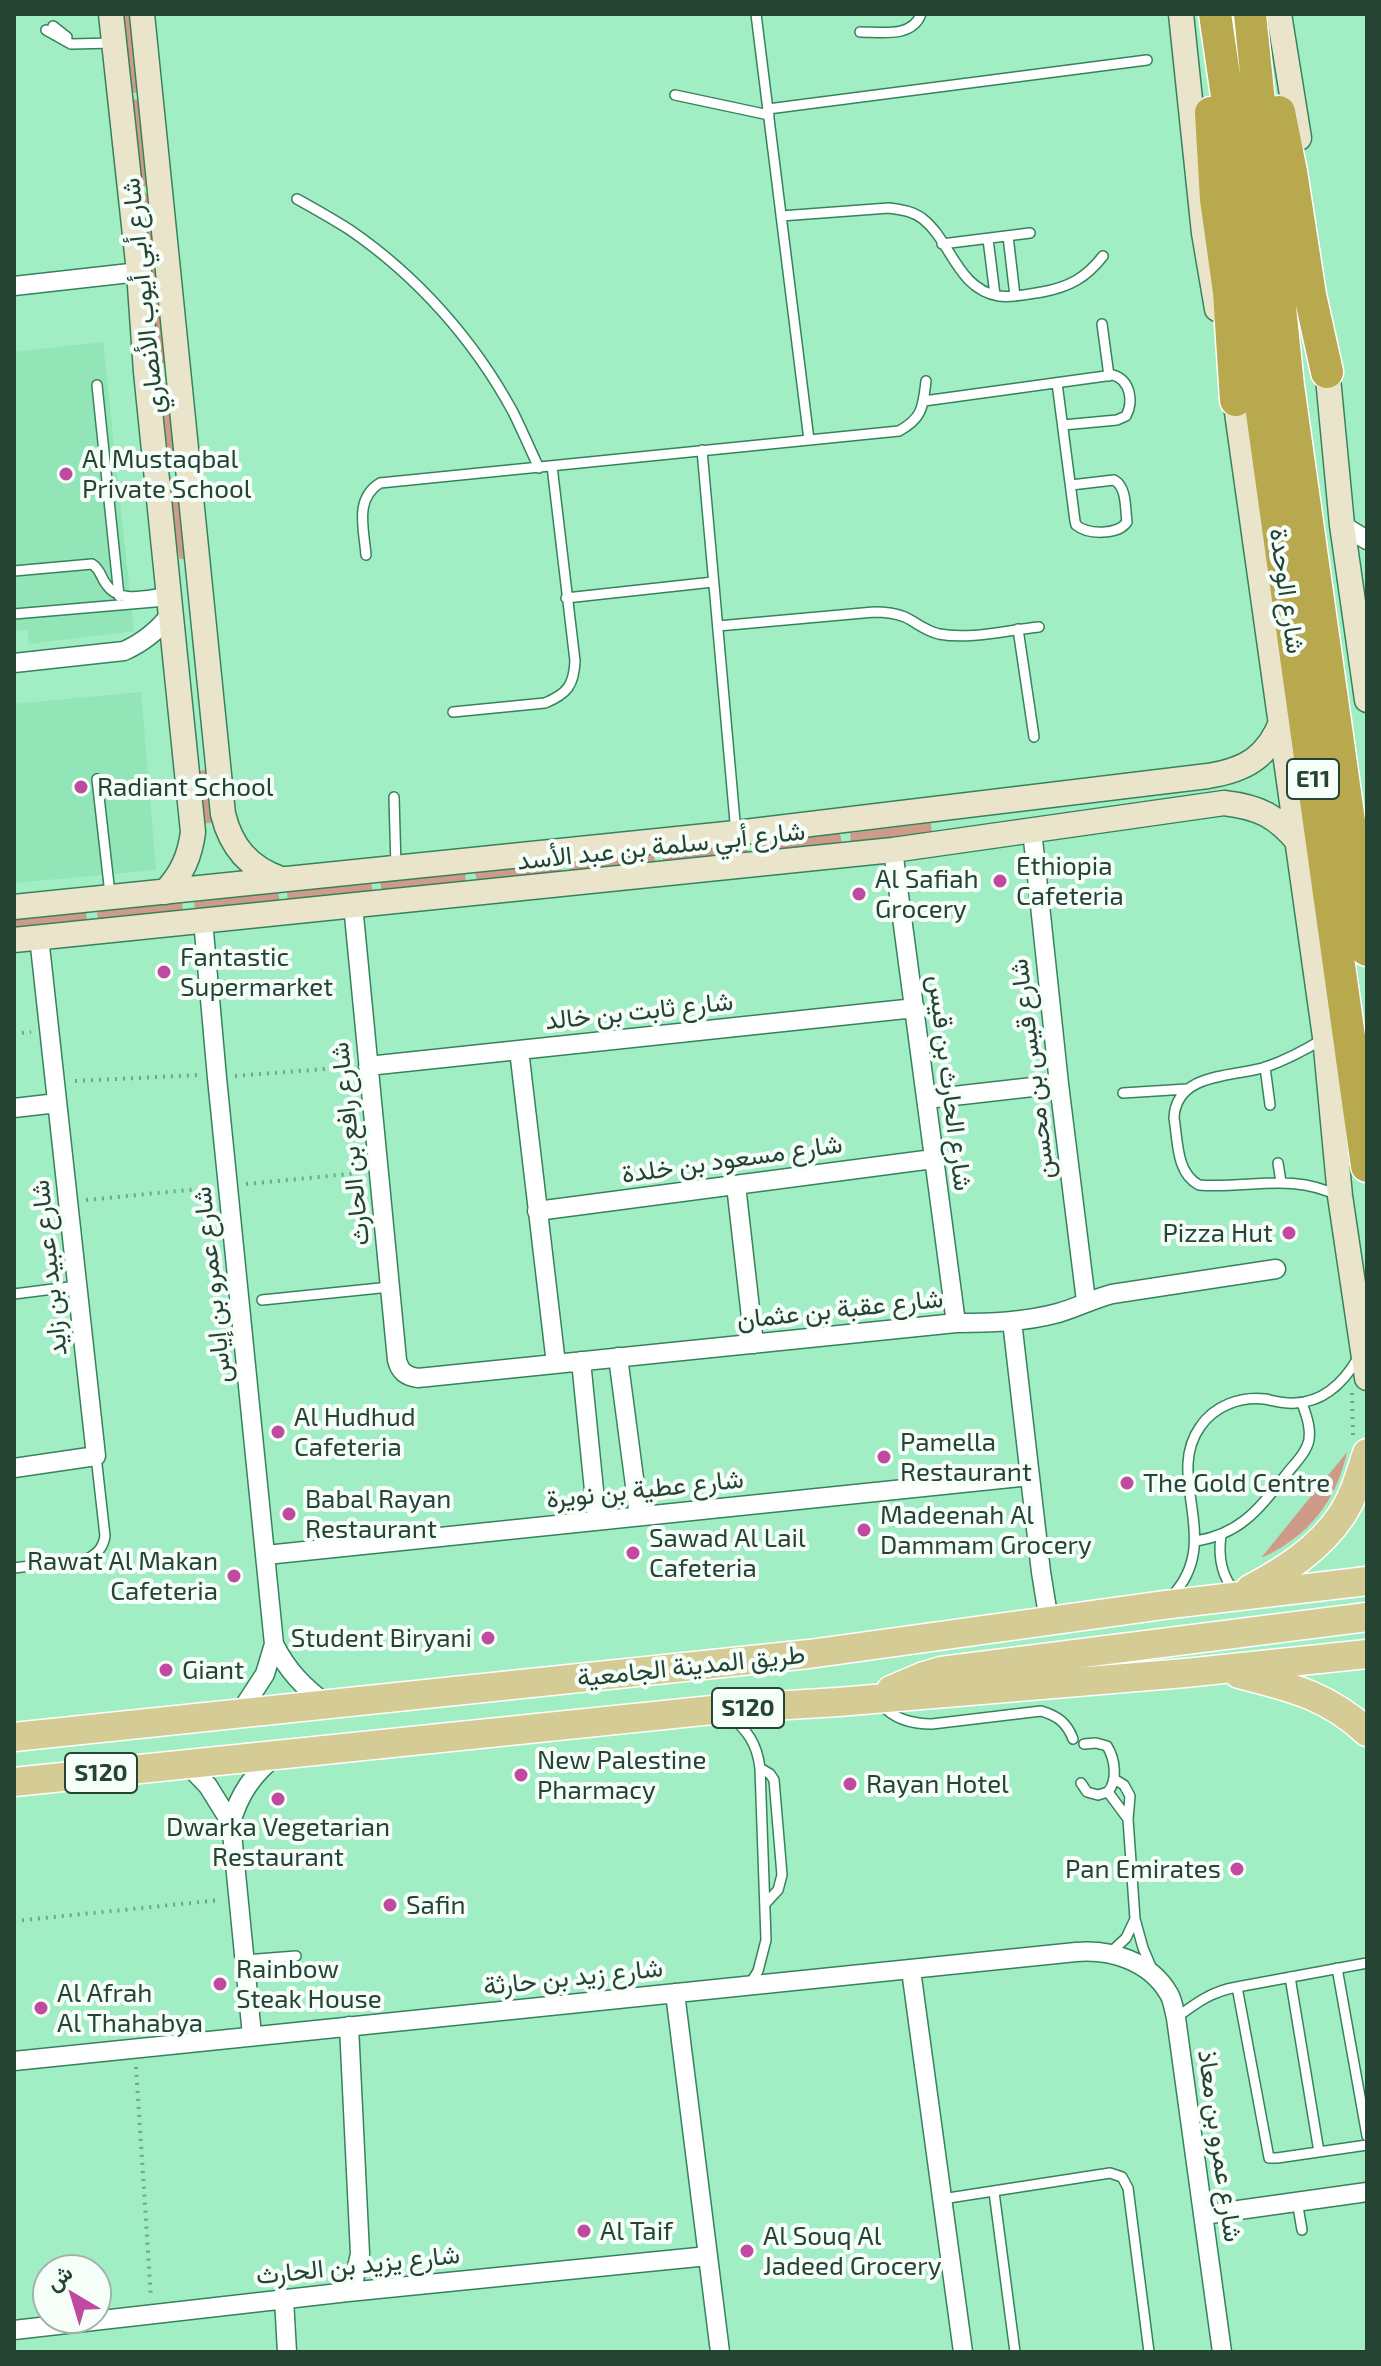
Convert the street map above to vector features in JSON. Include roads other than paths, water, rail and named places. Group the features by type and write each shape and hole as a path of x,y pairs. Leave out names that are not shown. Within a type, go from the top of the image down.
{"highway":[{"path":"1205,14 1215,185 1229,292 1261,392"},
{"name":"شارع الوحدة","path":"1215,14 1240,185 1261,392 1367,1166"},
{"path":"1252,14 1283,128 1310,295 1327,372"},
{"name":"شارع الوحدة","path":"1252,14 1261,392 1367,950"}],"main road":[{"path":"1238,1595 1294,1563 1342,1516 1352,1496 1360,1447"},
{"name":"طريق المدينة الجامعية","path":"14,1737 809,1654 1238,1595 1367,1581"},
{"path":"877,1699 907,1682 941,1671 1367,1617"},
{"name":"طريق المدينة الجامعية","path":"14,1782 722,1709 1218,1670 1367,1654"},
{"path":"1218,1670 1295,1688 1317,1697 1339,1708 1367,1732"}],"street":[{"name":"شارع أبي أيوب الأنصاري","path":"142,14 223,814 227,829 242,855 253,866 281,879"},
{"path":"1181,14 1207,255 1261,392 1282,720 1325,1037 1340,1196 1362,1348 1358,1375"},
{"path":"1279,14 1319,258 1342,525 1367,700"},
{"name":"شارع أبي أيوب الأنصاري","path":"113,32 193,832 192,845 182,871 165,892"},
{"path":"14,286 139,272"},
{"path":"1342,525 1367,540"},
{"path":"1355,612 1367,588"},
{"path":"14,663 124,651 156,632 170,597 179,598 185,616 191,674 200,687 211,690"},
{"name":"شارع أبي سلمة بن عبد الأسد","path":"14,907 736,833 1228,773 1262,753 1275,737 1282,720"},
{"path":"1032,830 1069,814 1076,805 1077,792"},
{"name":"شارع أبي سلمة بن عبد الأسد","path":"14,940 893,850 1224,803 1247,806 1267,814 1285,826 1299,843"},
{"name":"شارع قيس بن محسن","path":"1032,830 1086,1301"},
{"name":"شارع الحارث بن قيس","path":"893,850 956,1323"},
{"name":"شارع رافع بن الحارث","path":"353,905 397,1360 406,1375"},
{"name":"شارع عمرو بن إياس","path":"203,920 274,1644 296,1679 328,1705"},
{"name":"شارع عبيد بن زايد","path":"39,937 96,1456"},
{"name":"شارع ثابت بن خالد","path":"368,1066 915,1008"},
{"path":"519,1050 556,1364"},
{"path":"927,1099 1059,1084"},
{"path":"14,1108 57,1103"},
{"name":"شارع مسعود بن خلدة","path":"537,1211 933,1159"},
{"path":"736,1185 754,1344"},
{"name":"شارع عقبة بن عثمان","path":"406,1375 418,1378 956,1323 1012,1321 1058,1313 1112,1294 1276,1269"},
{"path":"1012,1321 1049,1621"},
{"path":"618,1357 639,1516"},
{"path":"581,1361 597,1520"},
{"path":"14,1468 96,1456"},
{"name":"شارع عطية بن نويرة","path":"266,1555 1030,1476"},
{"name":"شارع عمرو بن إياس","path":"239,1714 265,1674 274,1644"},
{"path":"252,2035 231,1823 247,1784 278,1754"},
{"path":"187,1764 208,1786 231,1823"},
{"name":"شارع زيد بن حارثة","path":"14,2061 1076,1952 1110,1953 1135,1963"},
{"name":"شارع عمرو بن معاذ","path":"1135,1963 1155,1976 1169,1995 1176,2018 1222,2352"},
{"path":"911,1970 963,2352"},
{"path":"675,1993 720,2352"},
{"path":"348,2292 360,2254 349,2026"},
{"path":"1203,2215 1367,2192"},
{"name":"شارع يزيد بن الحارث","path":"14,2330 708,2256"},
{"path":"284,2299 287,2352"}],"lane":[{"path":"756,14 809,440"},
{"path":"860,32 900,32 917,23 921,14"},
{"path":"49,28 76,39 113,32"},
{"path":"675,95 768,112 1147,60"},
{"path":"297,199 362,240 399,268 442,311 481,359 513,412 539,468"},
{"path":"781,216 889,208 906,210 921,217 934,229 974,284 995,295 1015,296 1060,289 1073,284 1095,267 1103,256"},
{"path":"942,244 1030,233"},
{"path":"1008,236 1015,296"},
{"path":"988,239 995,295"},
{"path":"1102,324 1109,376"},
{"path":"924,401 1109,376 1120,377 1128,387 1130,407 1126,416 1117,420 1063,425"},
{"path":"366,555 363,504 366,495 380,483 899,431 911,425 920,414 926,381"},
{"path":"1057,383 1075,521 1079,528 1088,531 1116,530 1125,525 1123,489 1119,482 1071,485"},
{"path":"97,385 119,596"},
{"path":"702,450 736,833"},
{"path":"453,712 545,703 558,698 574,676 575,661 552,466"},
{"path":"14,571 92,564 107,586 119,596 170,597"},
{"path":"566,598 713,582"},
{"path":"14,614 170,597"},
{"path":"718,626 890,612 933,632 947,635 1039,627"},
{"path":"1018,629 1034,737"},
{"path":"97,779 110,898"},
{"path":"394,797 396,867"},
{"path":"1325,1037 1297,1054 1265,1067 1203,1080 1187,1089 1177,1103 1174,1118 1181,1164 1190,1181 1208,1186 1281,1182 1313,1185 1340,1196"},
{"path":"1265,1067 1270,1105"},
{"path":"1123,1093 1187,1089"},
{"path":"1278,1163 1281,1182"},
{"path":"14,1294 77,1286"},
{"path":"262,1300 390,1286"},
{"path":"1164,1605 1186,1576 1196,1541 1187,1465 1193,1438 1200,1426 1209,1416 1233,1402 1261,1399 1302,1403 1320,1398 1358,1375"},
{"path":"1196,1541 1221,1535 1244,1523 1305,1449 1310,1434 1302,1403"},
{"name":"شارع عبيد بن زايد","path":"14,1568 87,1559 97,1554 105,1536 96,1456"},
{"path":"1221,1535 1222,1568 1225,1578 1238,1595"},
{"path":"877,1699 888,1711 916,1724 1041,1711 1062,1720 1073,1739"},
{"path":"722,1709 753,1740 760,1768 766,1940 763,1956 750,1985"},
{"path":"1081,1783 1092,1795 1103,1794 1108,1792 1114,1779 1112,1757 1107,1746 1084,1744"},
{"path":"760,1768 774,1780 782,1875 778,1890 765,1904"},
{"path":"1114,1779 1128,1790 1135,1919 1155,1976"},
{"path":"1108,1792 1128,1819"},
{"path":"1110,1953 1126,1938 1135,1919"},
{"path":"245,1960 296,1956"},
{"path":"1176,2018 1215,1992 1367,1963"},
{"path":"1337,1968 1367,2136"},
{"path":"1290,1977 1319,2152"},
{"path":"1237,1987 1266,2154 1271,2159 1367,2145"},
{"path":"942,2199 1110,2173 1122,2177 1128,2188 1149,2352"},
{"path":"994,2192 1015,2352"},
{"path":"1297,2201 1302,2230"}],"place":[{"name":"Al Mustaqbal Private School","path":"66,474"},
{"name":"Radiant School","path":"81,787"},
{"name":"Ethiopia Cafeteria","path":"1000,881"},
{"name":"Al Safiah Grocery","path":"859,894"},
{"name":"Fantastic Supermarket","path":"164,972"},
{"name":"Pizza Hut","path":"1289,1233"},
{"name":"Al Hudhud Cafeteria","path":"278,1432"},
{"name":"Pamella Restaurant","path":"884,1457"},
{"name":"The Gold Centre","path":"1127,1483"},
{"name":"Babal Rayan Restaurant","path":"289,1514"},
{"name":"Madeenah Al Dammam Grocery","path":"864,1530"},
{"name":"Sawad Al Lail Cafeteria","path":"633,1553"},
{"name":"Rawat Al Makan Cafeteria","path":"234,1576"},
{"name":"Student Biryani","path":"488,1638"},
{"name":"Giant","path":"166,1670"},
{"name":"New Palestine Pharmacy","path":"521,1775"},
{"name":"Rayan Hotel","path":"850,1784"},
{"name":"Dwarka Vegetarian Restaurant","path":"278,1799"},
{"name":"Pan Emirates","path":"1237,1869"},
{"name":"Safin","path":"390,1905"},
{"name":"Rainbow Steak House","path":"220,1984"},
{"name":"Al Afrah Al Thahabya","path":"41,2008"},
{"name":"Al Taif","path":"584,2231"},
{"name":"Al Souq Al Jadeed Grocery","path":"747,2251"}]}
